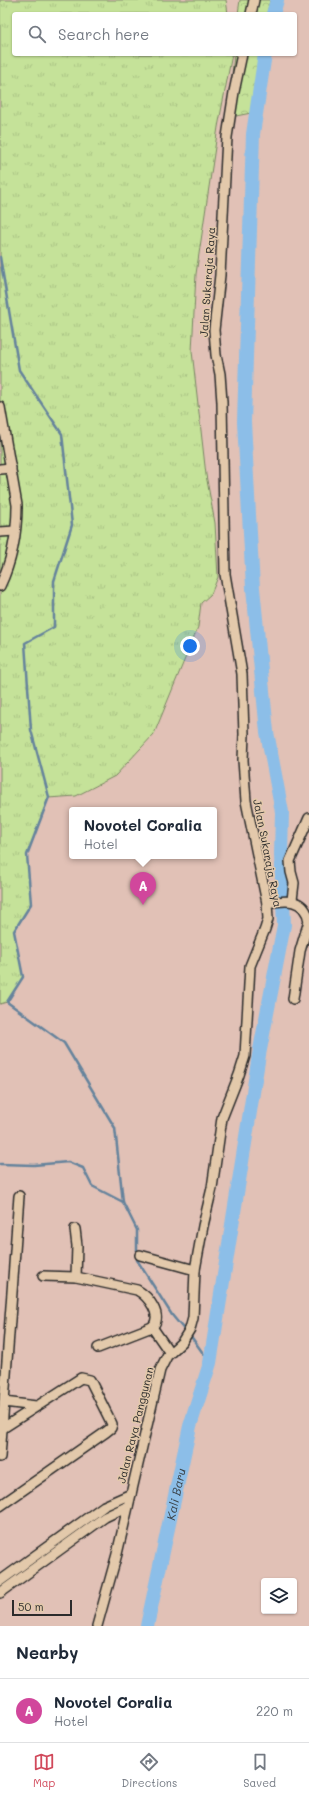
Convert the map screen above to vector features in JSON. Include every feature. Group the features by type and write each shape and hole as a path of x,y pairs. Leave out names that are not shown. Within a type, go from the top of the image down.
{"street":[{"path":"251,12 254,0"},
{"name":"Jalan Sukaraja Raya","path":"222,1118 244,1060 247,1038 250,966 265,929 270,902 246,801 243,760 244,734 242,674 225,574 222,402 214,330 221,259 227,137 242,56"},
{"path":"0,586 13,547 17,505 1,410"},
{"path":"0,469 10,468"},
{"path":"0,532 15,531"},
{"path":"290,901 294,882 290,861 309,818"},
{"path":"270,902 290,901 303,908 309,921 300,951 293,999"},
{"name":"Jalan Raya Panggunan","path":"97,1626 117,1554 163,1361 182,1342 190,1329 193,1318 195,1270 212,1188 222,1118"},
{"path":"0,1457 19,1196"},
{"path":"76,1229 76,1277"},
{"path":"140,1255 195,1270"},
{"path":"43,1276 76,1277 137,1290 144,1294 158,1319 152,1327 98,1348"},
{"path":"152,1327 170,1354"},
{"path":"0,1506 106,1432 111,1428 112,1424 90,1380 81,1378 1,1430"},
{"path":"4,1402 36,1406"},
{"path":"0,1581 104,1506 131,1494"},
{"path":"0,1593 105,1517 128,1506"},
{"path":"12,1572 19,1579"}],"green space":[{"path":"0,0 226,0 228,12 12,12 12,56 232,56 218,127 196,274 192,351 206,475 215,523 218,577 211,594 201,603 198,627 154,734 115,776 76,796 48,798 27,855 31,904 14,931 23,977 7,1002 0,1004"},
{"path":"240,0 270,0 267,12 238,12"},
{"path":"234,56 261,56 251,113 236,116 231,85"}],"waterway":[{"path":"274,12 277,0"},
{"name":"Kali Baru","path":"147,1626 190,1426 210,1363 259,1055 284,925 281,855 282,812 267,732 253,588 244,422 253,134 265,56"},
{"path":"0,257 19,370 62,434 72,525 54,581 54,627 25,643 31,730 49,797 27,855 31,904 14,931 23,977 7,1002 64,1043 115,1128 123,1202"},
{"path":"0,1164 34,1165 68,1162 83,1168 92,1186 123,1202 137,1230 137,1260 172,1315 186,1332"},
{"path":"190,1335 210,1363"}],"place":[{"name":"Novotel Coralia","path":"143,905"}]}
